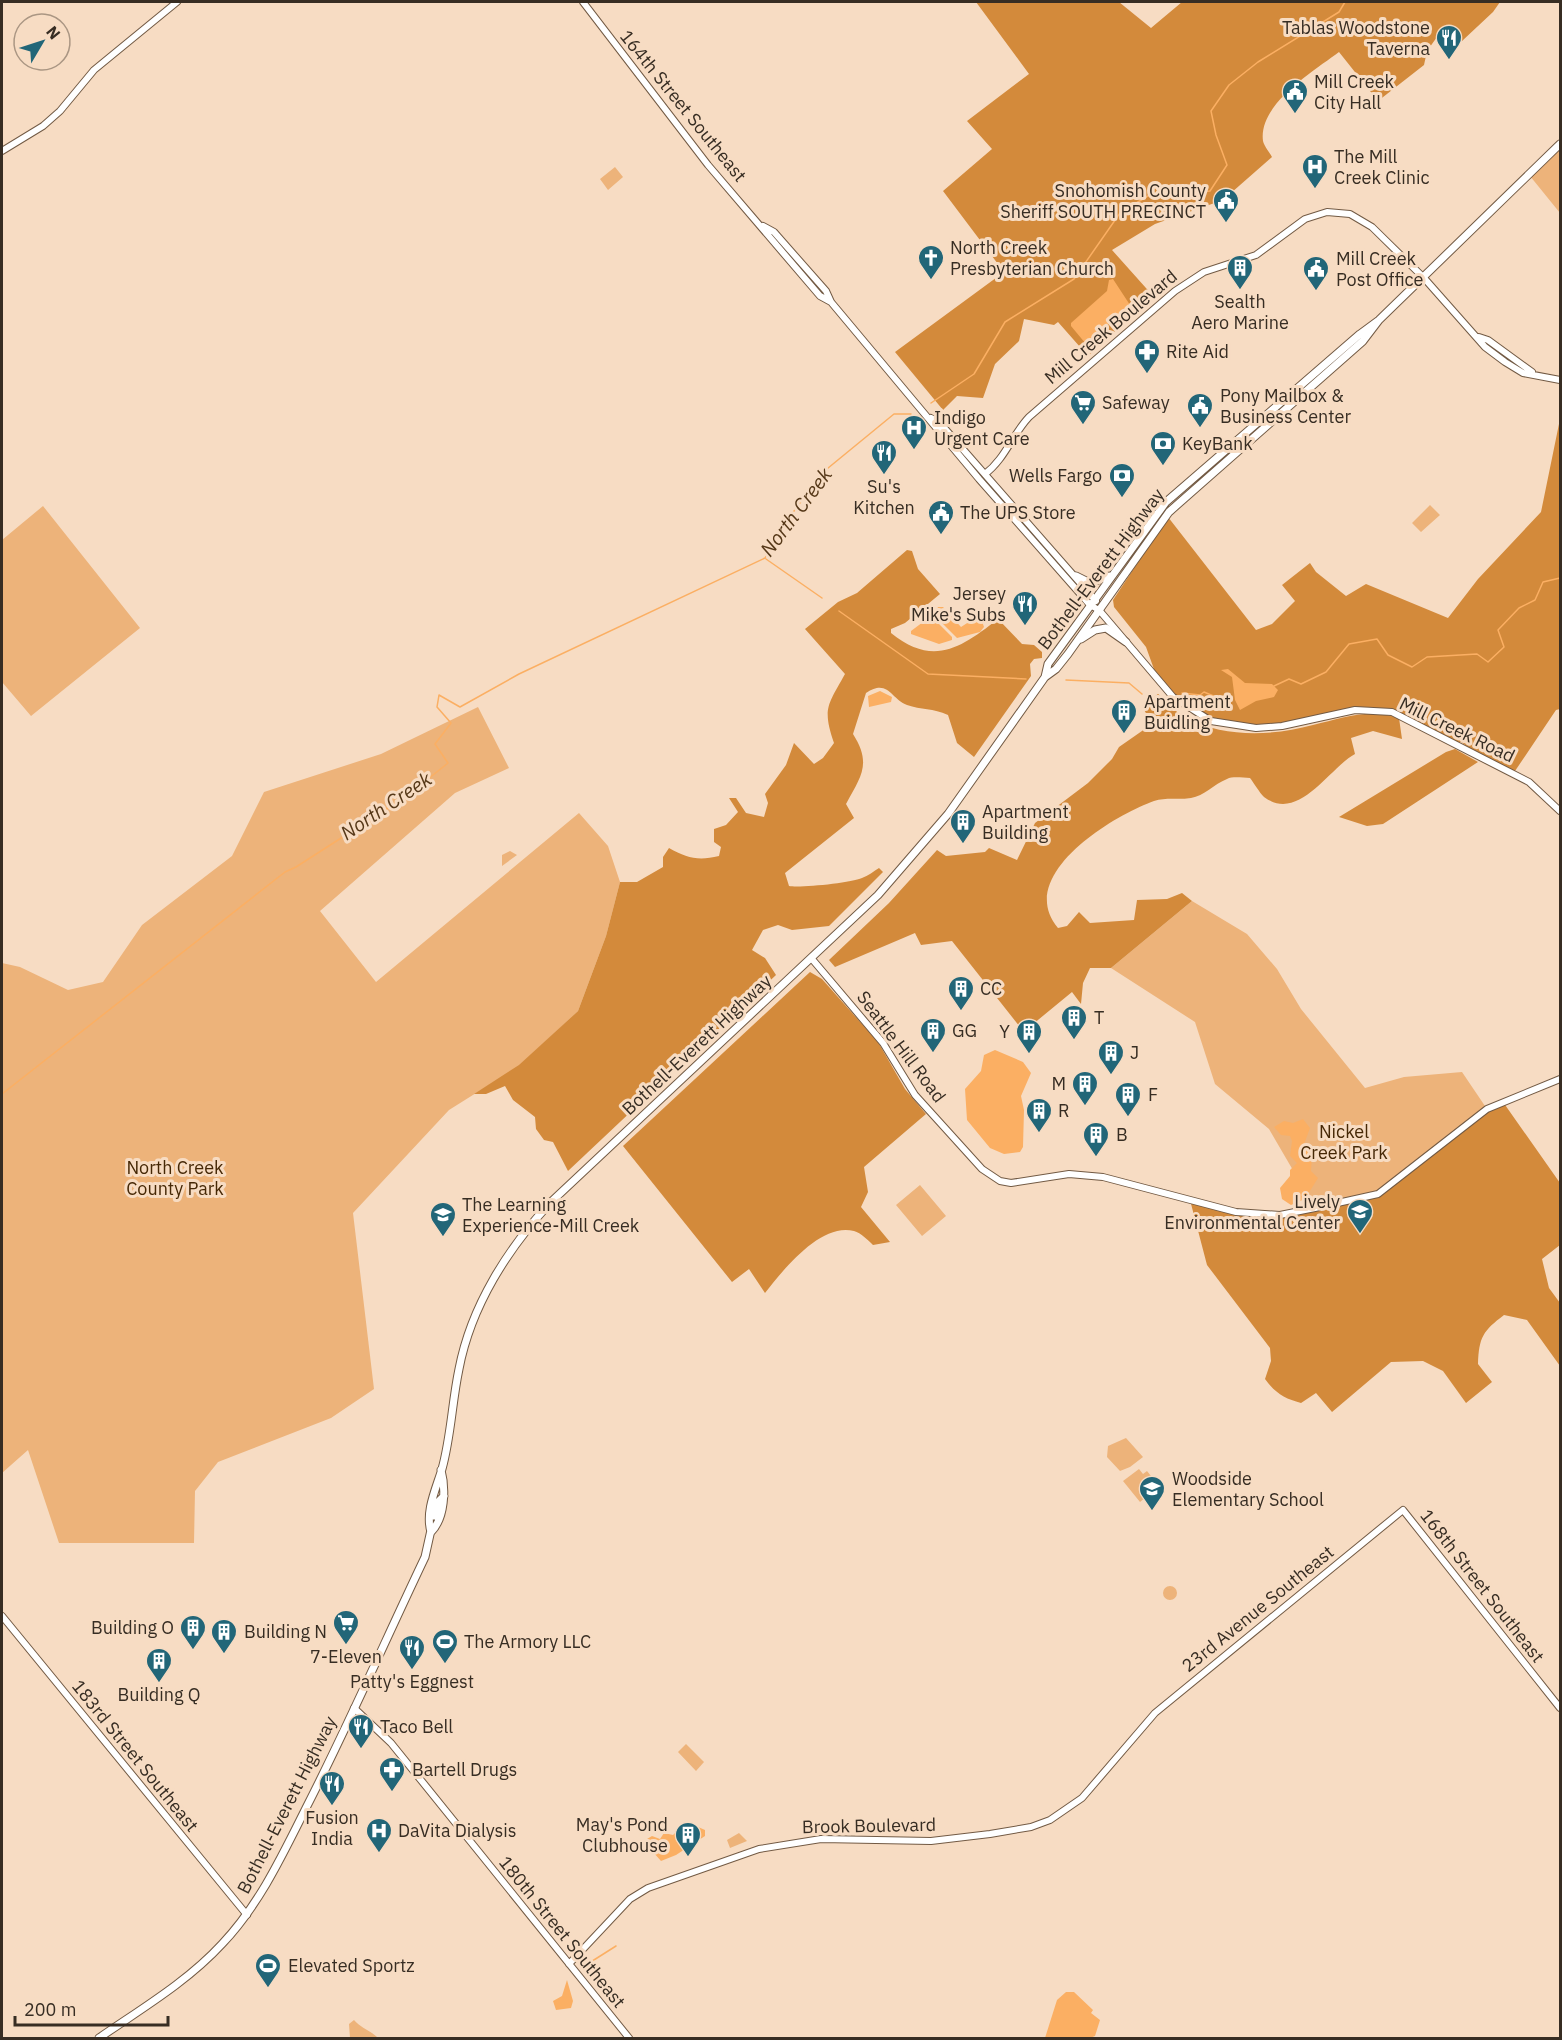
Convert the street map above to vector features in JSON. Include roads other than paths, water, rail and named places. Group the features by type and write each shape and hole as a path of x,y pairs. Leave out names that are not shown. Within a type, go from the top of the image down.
{"main road":[{"name":"Bothell-Everett Highway","path":"431,1532 428,1523 432,1499 441,1470 459,1367 468,1333 496,1274 522,1234 551,1202 812,959 878,895 927,842 1045,677 1056,669 1075,645 1161,522 1212,472 1363,342 1380,320 1560,144"},
{"name":"Bothell-Everett Highway","path":"1045,677 1048,664 1166,502 1360,334 1380,320"},
{"path":"1248,441 1247,437 1266,420 1272,411"},
{"path":"1212,472 1242,441 1241,436"},
{"path":"1076,576 1086,583 1094,583 1113,573"},
{"path":"1075,645 1099,628 1111,631 1126,642"},
{"name":"Bothell-Everett Highway","path":"99,2038 197,1968 247,1915 277,1865 425,1557 431,1532 437,1526 444,1496 445,1485 441,1470"}],"street":[{"path":"2,151 43,126 60,111 94,70 177,2"},
{"name":"164th Street Southeast","path":"583,2 708,165 763,226 774,232 826,291 831,302 931,418 934,426 979,479 1093,602"},
{"name":"Mill Creek Boulevard","path":"985,474 998,463 1017,430 1029,417 1167,297 1204,272 1262,252 1310,217 1331,212 1361,219 1424,278 1485,347 1505,362 1523,373 1560,380"},
{"name":"164th Street Southeast","path":"931,418 939,422 1076,576 1093,602"},
{"name":"Mill Creek Road","path":"1093,602 1173,697 1192,712 1211,721 1256,728 1355,710 1392,712 1406,717 1528,783 1560,811"},
{"name":"Seattle Hill Road","path":"812,959 883,1043 915,1095 982,1169 1000,1181 1011,1183 1069,1174 1103,1177 1236,1212 1280,1215 1378,1194 1487,1108 1560,1079"},
{"name":"168th Street Southeast","path":"1403,1510 1560,1708"},
{"name":"23rd Avenue Southeast","path":"1134,1735 1155,1713 1403,1510"},
{"name":"183rd Street Southeast","path":"2,1616 247,1915"},
{"name":"180th Street Southeast","path":"354,1708 391,1743 629,2038"},
{"name":"Brook Boulevard","path":"569,1964 630,1899 648,1888 759,1849 821,1839 931,1841 1031,1827 1050,1820 1082,1798 1134,1735"}],"waterway":[{"name":"North Creek","path":"931,403 974,374 1005,322 1074,279 1120,213 1151,194 1210,191 1227,165 1216,135 1211,111 1229,85 1258,62 1339,12 1345,2"},
{"name":"North Creek","path":"2,1094 285,872 408,795 448,763 435,744 451,723 437,707 439,695 460,707 519,674 765,558 783,526 822,473 894,414 911,414"},
{"path":"766,559 822,598"},
{"path":"1274,686 1289,679 1301,684 1326,672 1349,644 1377,639 1388,655 1412,667 1427,657 1477,654 1488,662 1504,647 1498,630 1519,608 1535,600 1543,582 1560,578"},
{"path":"839,611 928,674 1026,679"},
{"path":"1066,680 1129,683 1142,694"},
{"path":"1182,693 1200,695 1204,692 1230,703"},
{"path":"1151,702 1164,708 1172,708"},
{"path":"586,1965 616,1946"}],"place":[{"name":"Tablas Woodstone Taverna","path":"1449,61"},
{"name":"Mill Creek City Hall","path":"1295,115"},
{"name":"The Mill Creek Clinic","path":"1315,190"},
{"name":"Snohomish County Sheriff SOUTH PRECINCT","path":"1226,224"},
{"name":"North Creek Presbyterian Church","path":"931,281"},
{"name":"Sealth Aero Marine","path":"1240,291"},
{"name":"Mill Creek Post Office","path":"1316,292"},
{"name":"Rite Aid","path":"1147,375"},
{"name":"Safeway","path":"1083,426"},
{"name":"Pony Mailbox & Business Center","path":"1200,429"},
{"name":"Indigo Urgent Care","path":"914,451"},
{"name":"KeyBank","path":"1163,467"},
{"name":"Su's Kitchen","path":"884,476"},
{"name":"Wells Fargo","path":"1122,499"},
{"name":"The UPS Store","path":"941,536"},
{"name":"Jersey Mike's Subs","path":"1025,627"},
{"name":"Apartment Buidling","path":"1124,735"},
{"name":"Apartment Building","path":"963,845"},
{"name":"CC","path":"961,1012"},
{"name":"T","path":"1074,1041"},
{"name":"GG","path":"933,1054"},
{"name":"Y","path":"1029,1055"},
{"name":"J","path":"1111,1076"},
{"name":"M","path":"1085,1107"},
{"name":"F","path":"1128,1118"},
{"name":"R","path":"1039,1134"},
{"name":"B","path":"1096,1158"},
{"name":"Lively Environmental Center","path":"1360,1235"},
{"name":"The Learning Experience-Mill Creek","path":"443,1238"},
{"name":"Woodside Elementary School","path":"1152,1512"},
{"name":"7-Eleven","path":"346,1646"},
{"name":"Building O","path":"193,1651"},
{"name":"Building N","path":"224,1655"},
{"name":"The Armory LLC","path":"445,1665"},
{"name":"Patty's Eggnest","path":"412,1671"},
{"name":"Building Q","path":"159,1684"},
{"name":"Taco Bell","path":"361,1750"},
{"name":"Bartell Drugs","path":"392,1793"},
{"name":"Fusion India","path":"332,1807"},
{"name":"DaVita Dialysis","path":"379,1854"},
{"name":"May's Pond Clubhouse","path":"688,1858"},
{"name":"Elevated Sportz","path":"268,1989"}],"park label":[{"name":"Nickel Creek Park","path":"1344,1142"},
{"name":"North Creek County Park","path":"175,1178"}]}
